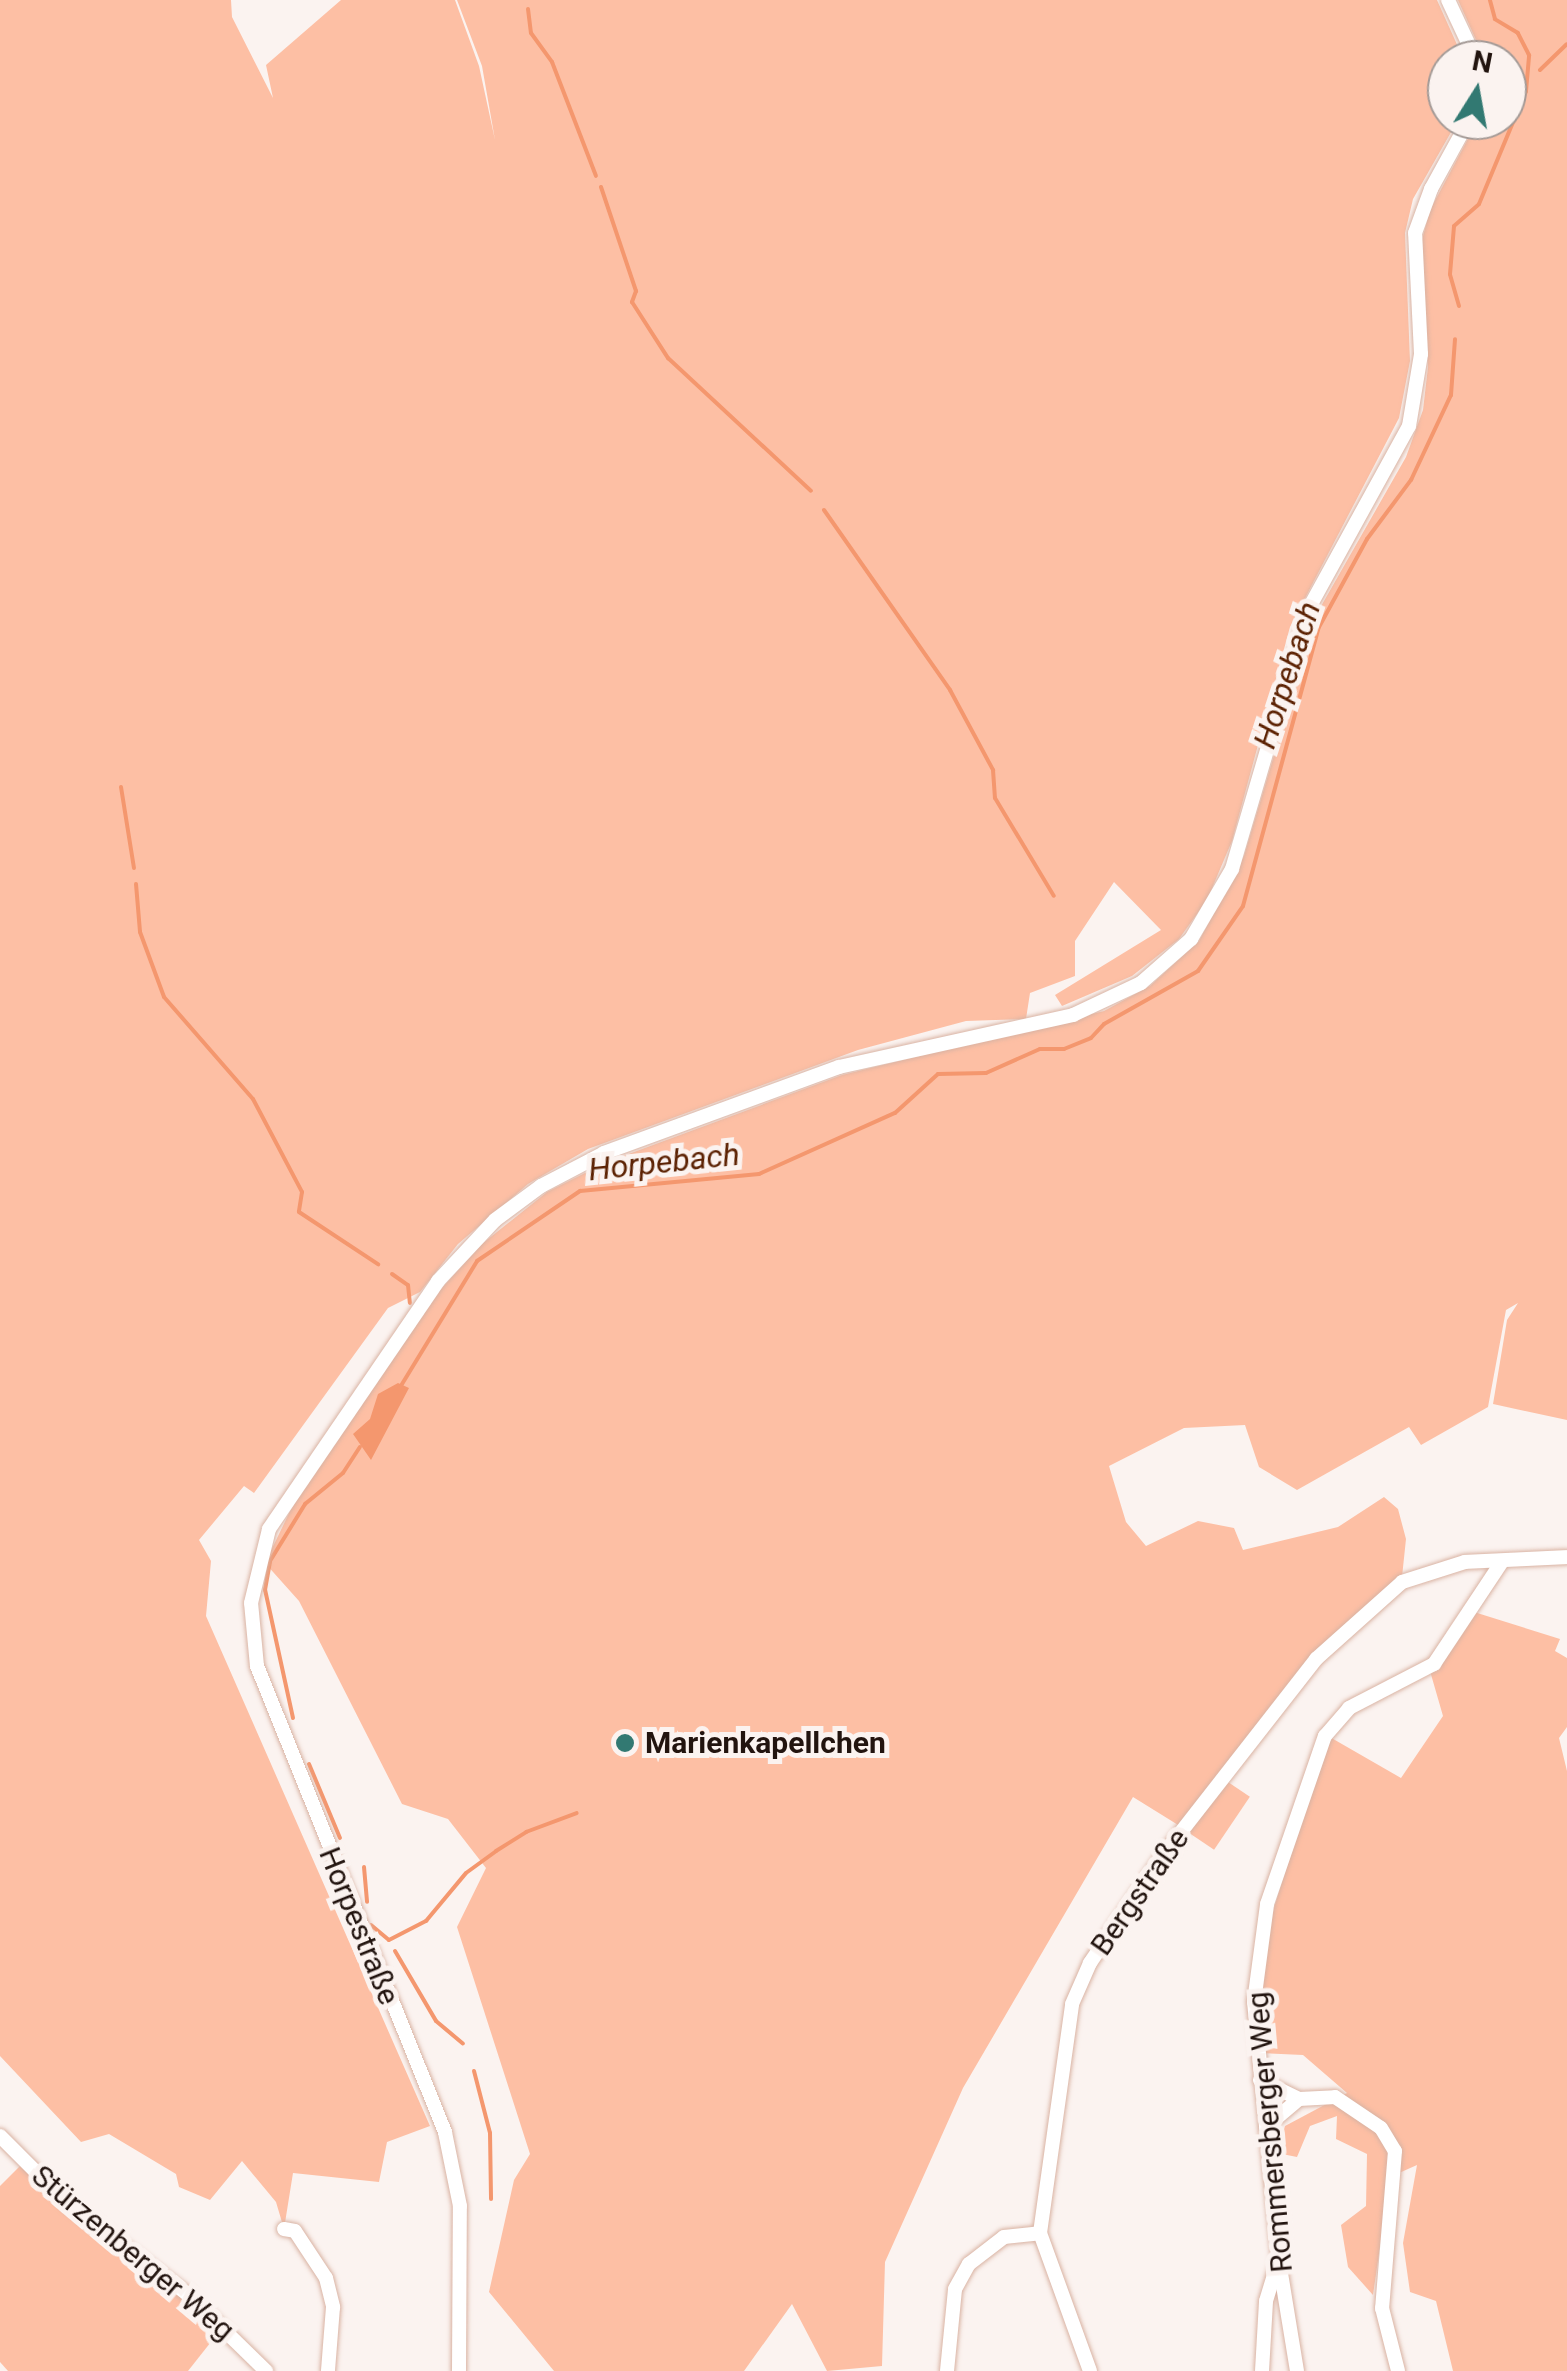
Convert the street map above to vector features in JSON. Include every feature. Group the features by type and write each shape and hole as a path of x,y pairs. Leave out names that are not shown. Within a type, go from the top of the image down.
{"street":[{"path":"1448,0 1467,40"},
{"name":"Horpestraße","path":"458,2371 460,2206 445,2132 258,1666 254,1574 291,1490 438,1281 495,1220 542,1186 604,1152 839,1067 1072,1015 1141,983 1191,939 1236,855 1310,608 1408,426 1421,354 1415,233 1430,189 1458,140"},
{"name":"Bergstraße","path":"1090,2371 1040,2233 1072,2004 1118,1920 1316,1660 1402,1582 1465,1562 1567,1557"},
{"name":"Rommersberger Weg","path":"1297,2371 1278,2261 1254,2002 1268,1904 1325,1736 1349,1708 1434,1664 1501,1563"},
{"path":"1260,2080 1299,2099 1335,2097 1358,2109 1382,2128 1394,2152 1382,2308 1398,2371"},
{"path":"1266,2127 1299,2099"},
{"name":"Stürzenberger Weg","path":"0,2136 70,2206 199,2304 266,2371"},
{"path":"284,2229 295,2231 326,2278 333,2307 328,2371"},
{"path":"947,2371 955,2289 969,2264 1004,2237 1040,2233"},
{"path":"1262,2371 1266,2302 1278,2261"}],"shaded area":[{"path":"0,0 231,0 232,17 273,98 266,65 341,0 455,0 479,66 495,140 482,66 457,0 1437,0 1455,40 1427,40 1427,140 1447,140 1413,199 1405,233 1410,361 1399,418 1290,627 1232,841 1207,900 1179,939 1132,976 1062,1006 1055,995 1161,930 1114,882 1075,941 1075,976 1030,993 1026,1019 966,1021 858,1050 588,1149 528,1184 458,1244 420,1292 388,1308 254,1493 244,1486 199,1540 211,1561 206,1616 430,2126 387,2142 379,2182 293,2173 284,2229 276,2202 242,2161 210,2200 179,2187 176,2174 109,2134 81,2142 0,2056"},
{"path":"1458,0 1567,0 1567,1420 1493,1404 1507,1320 1518,1303 1506,1310 1488,1407 1421,1445 1409,1427 1297,1490 1259,1467 1245,1425 1184,1428 1109,1466 1126,1522 1146,1546 1198,1521 1234,1528 1243,1550 1338,1527 1384,1497 1398,1509 1406,1539 1402,1577 1315,1657 1183,1828 1133,1797 963,2088 885,2262 882,2366 827,2371 792,2304 744,2371 554,2371 489,2292 514,2180 530,2154 457,1927 486,1868 448,1819 402,1804 299,1601 265,1563 294,1503 432,1299 482,1244 547,1192 607,1162 842,1075 1104,1011 1150,986 1199,941 1244,856 1316,615 1406,457 1423,410 1428,367 1422,240 1430,210 1467,140 1527,140 1527,40 1476,40"},
{"path":"398,1383 409,1388 371,1460 353,1434 370,1419 378,1394"},
{"path":"1474,1612 1560,1639 1555,1651 1567,1658 1567,1727 1559,1738 1567,1771 1567,2371 1453,2371 1436,2301 1410,2292 1403,2243 1417,2165 1390,2177 1373,2295 1348,2267 1341,2225 1366,2206 1367,2154 1336,2139 1337,2116 1310,2126 1297,2157 1277,2153 1285,2126 1347,2093 1303,2055 1259,2053 1256,2001 1274,1908 1328,1736 1401,1778 1443,1716 1430,1671"},
{"path":"1225,1780 1250,1797 1214,1850 1189,1833"},
{"path":"22,2164 222,2328 188,2371 8,2371 0,2362 0,2186"}],"waterway":[{"name":"Horpebach","path":"1459,306 1450,274 1454,226 1479,204 1526,91 1529,55 1518,33 1495,19 1490,0"},
{"path":"528,9 531,33 552,62 596,176"},
{"path":"1540,70 1567,44"},
{"path":"601,187 636,291 632,302 668,358 811,491"},
{"name":"Horpebach","path":"399,1389 477,1261 580,1191 759,1174 895,1113 938,1074 986,1073 1040,1049 1064,1049 1091,1038 1104,1024 1198,971 1243,906 1319,627 1367,539 1411,480 1451,395 1455,339"},
{"path":"824,510 950,690 993,770 995,798 1054,896"},
{"path":"121,787 134,868"},
{"path":"136,884 140,932 164,997 253,1099 302,1192 299,1212 378,1264"},
{"path":"392,1274 408,1285 410,1303"},
{"name":"Horpebach","path":"293,1718 265,1590 270,1561 305,1504 343,1473 360,1447"},
{"name":"Horpebach","path":"309,1764 340,1838"},
{"path":"371,1925 389,1940 426,1921 466,1873 496,1851 526,1832 577,1813"},
{"name":"Horpebach","path":"364,1867 367,1902"},
{"name":"Horpebach","path":"395,1951 436,2021 463,2044"},
{"name":"Horpebach","path":"474,2071 490,2133 491,2199"}],"place":[{"name":"Marienkapellchen","path":"625,1743"}]}
